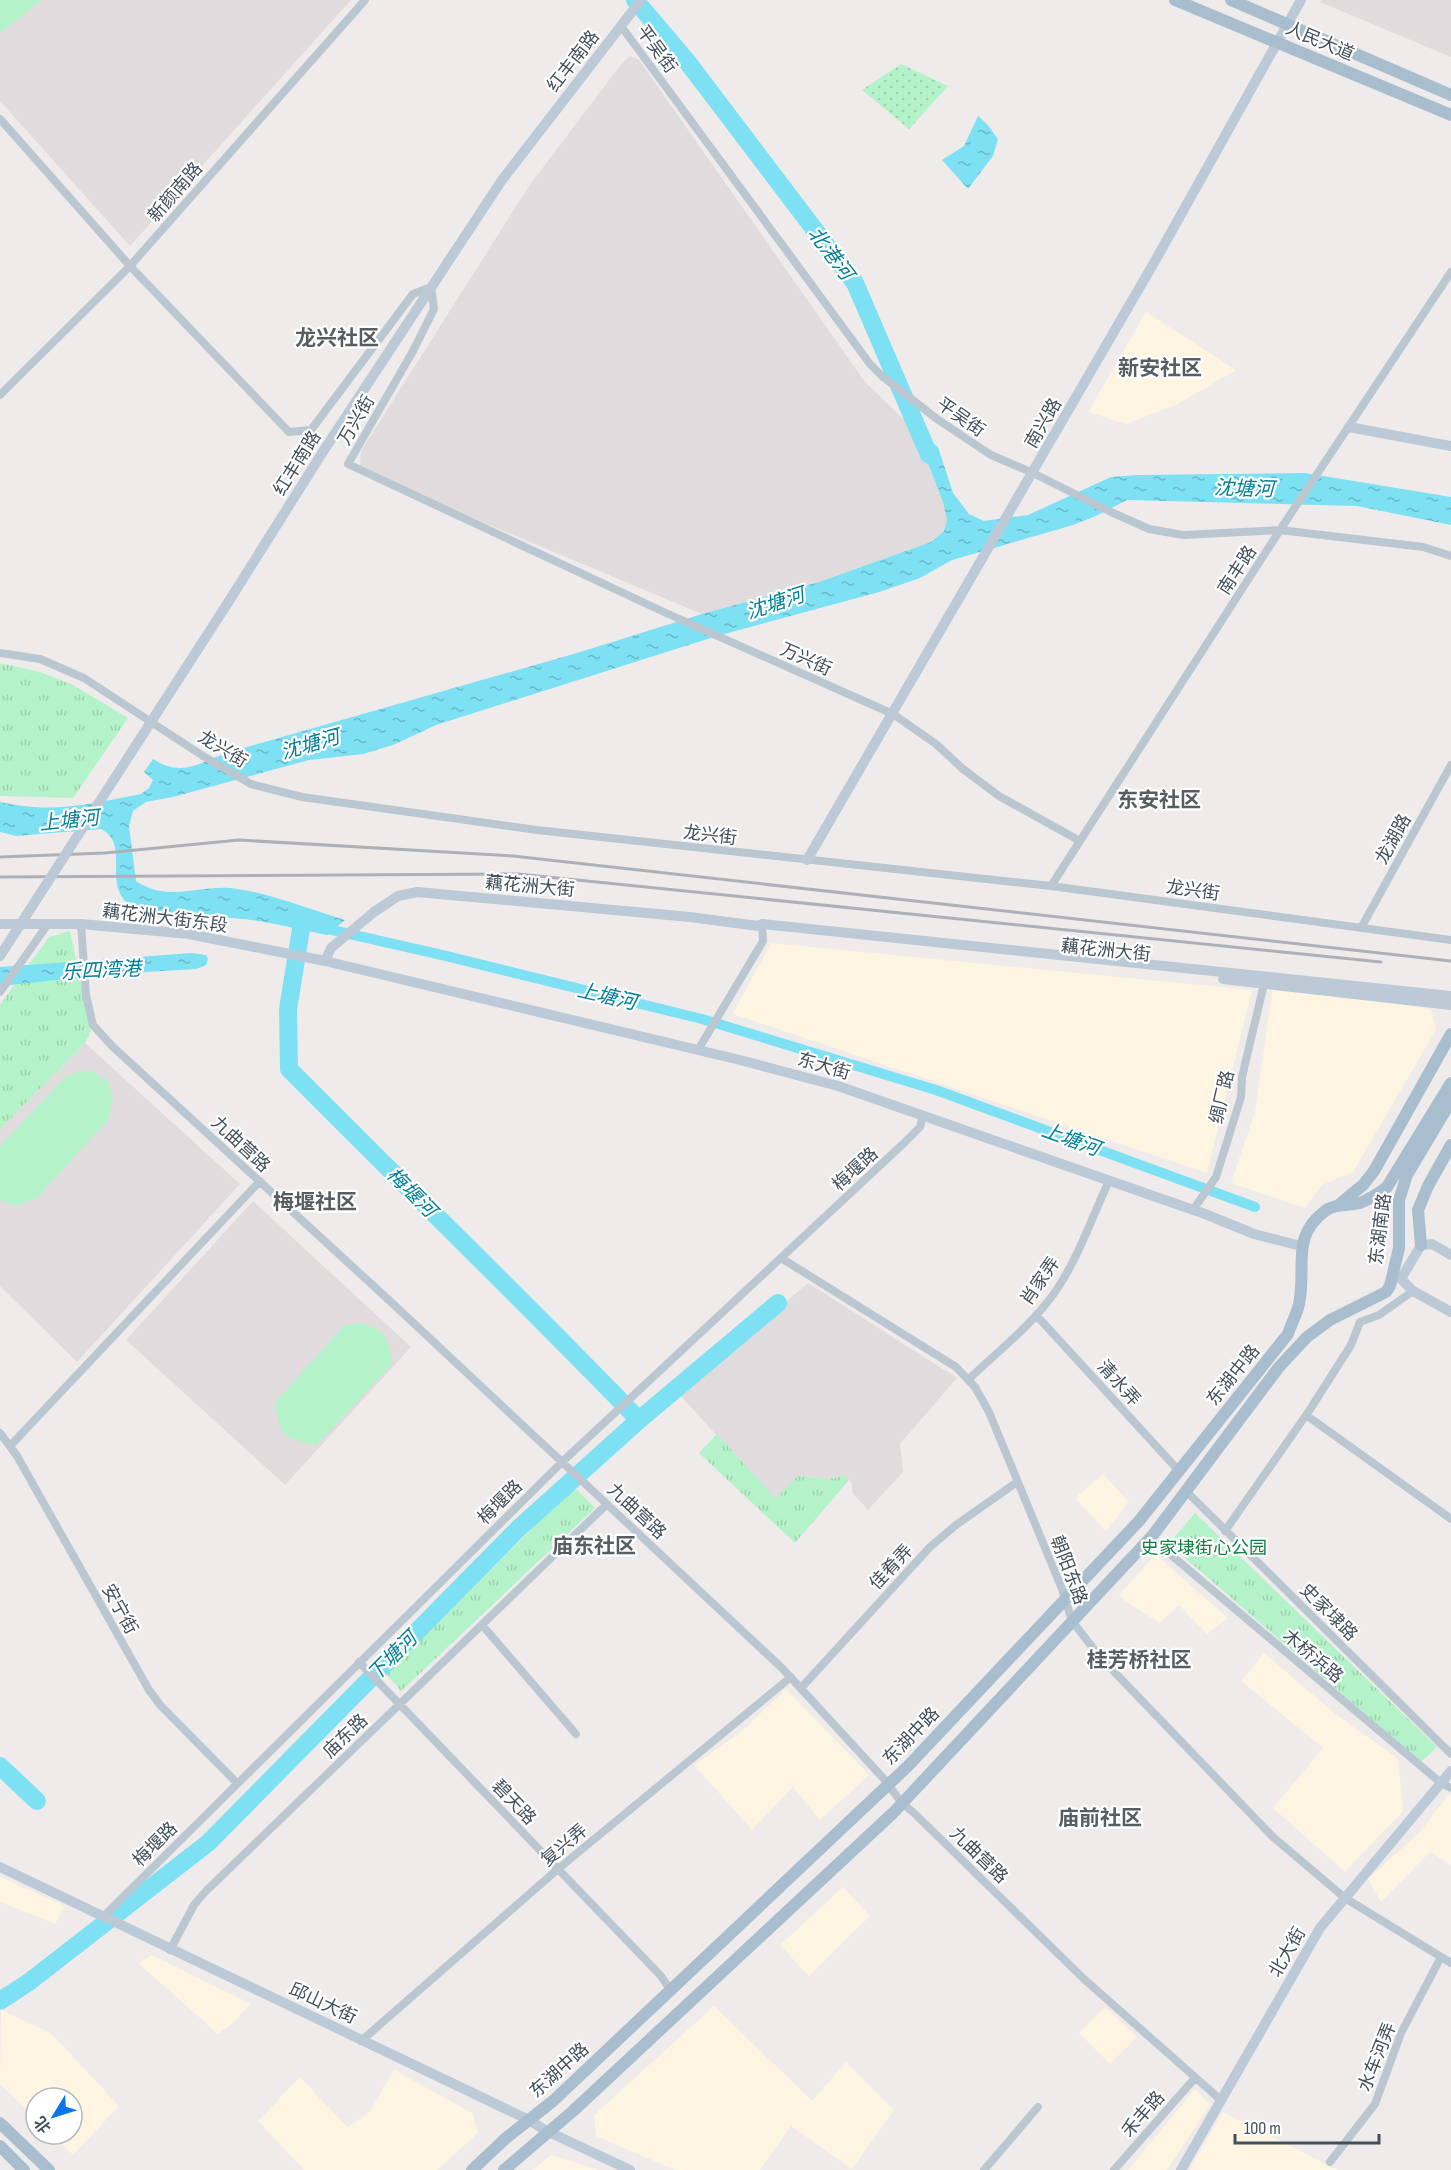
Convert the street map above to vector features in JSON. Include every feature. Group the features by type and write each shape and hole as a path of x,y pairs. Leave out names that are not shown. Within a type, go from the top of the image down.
{"main road":[{"name":"人民大道","path":"1175,0 1451,115"},
{"name":"人民大道","path":"1231,0 1451,95"},
{"path":"1301,1246 1307,1229 1326,1210 1340,1204 1364,1185 1374,1171 1451,1034"},
{"name":"东湖南路","path":"1347,1312 1386,1292 1396,1277 1399,1248 1399,1200 1403,1172 1451,1083"},
{"name":"东湖南路","path":"1340,1204 1358,1203 1376,1196 1388,1187 1403,1172 1451,1101"},
{"path":"1427,1244 1418,1210 1428,1186 1451,1145"},
{"name":"东湖中路","path":"472,2170 553,2101 889,1785 1139,1521 1288,1334 1299,1305 1303,1271 1301,1246"},
{"name":"东湖中路","path":"504,2170 551,2133 902,1803 1153,1535 1279,1367 1307,1337 1330,1320 1347,1312"},
{"path":"0,2123 49,2170"},
{"path":"0,2146 24,2170"}],"street":[{"name":"新颜南路","path":"0,395 130,266 365,0"},
{"name":"红丰南路","path":"0,956 324,450 502,180 641,0"},
{"name":"南兴路","path":"807,860 1155,261 1301,0"},
{"name":"平吴街","path":"622,25 870,364 931,415 991,455 1149,529 1183,535 1280,530 1423,547 1451,556"},
{"name":"万兴街","path":"0,118 130,266 289,432 311,430 413,294 431,287 434,309 413,351 348,464 666,613 892,714 936,744 963,769 999,796 1080,841"},
{"name":"南丰路","path":"1051,886 1280,530 1451,272"},
{"path":"1349,427 1451,446"},
{"name":"龙兴街","path":"0,653 40,659 84,678 203,756 251,784 302,797 537,830 1051,886 1451,939"},
{"name":"龙湖路","path":"1361,928 1451,765"},
{"name":"藕花洲大街","path":"325,961 332,948 365,920 398,896 417,892 678,916 1451,1005"},
{"name":"藕花洲大街东段","path":"0,924 81,924 189,934 325,961"},
{"path":"1,991 48,924"},
{"name":"九曲营路","path":"81,924 86,995 93,1025 112,1046 606,1502 791,1677 889,1785 902,1803 914,1812 1084,1979 1222,2101"},
{"path":"698,1050 763,941 761,926"},
{"name":"藕花洲大街","path":"761,926 1451,996"},
{"name":"东大街","path":"325,961 698,1050 838,1086 1193,1210 1254,1234 1301,1246"},
{"name":"绸厂路","path":"1193,1210 1216,1177 1234,1120 1241,1097 1242,1077 1264,984"},
{"name":"梅堰路","path":"103,1917 597,1428 920,1128 923,1116"},
{"path":"10,1446 260,1181"},
{"name":"肖家弄","path":"968,1380 1036,1315 1055,1292 1071,1265 1109,1181"},
{"path":"1451,1255 1427,1244 1396,1277 1413,1291 1451,1312"},
{"name":"朝阳东路","path":"781,1258 956,1367 975,1387 989,1412 1072,1621 1100,1657 1273,1837 1345,1898 1451,1963"},
{"path":"1226,1530 1306,1415 1351,1345 1360,1322 1379,1315 1413,1291"},
{"name":"清水弄","path":"1036,1315 1179,1471"},
{"path":"1306,1415 1451,1519"},
{"name":"安宁街","path":"0,1433 10,1446 149,1690 161,1706 237,1783"},
{"name":"佳肴弄","path":"801,1688 930,1547 956,1525 1017,1482"},
{"name":"史家埭路","path":"1186,1491 1451,1754"},
{"name":"庙东路","path":"170,1950 194,1905 206,1891 396,1701 482,1625 606,1502"},
{"name":"木桥浜路","path":"1158,1544 1446,1786"},
{"path":"482,1625 576,1734"},
{"name":"碧天路","path":"359,1662 661,1976 671,1991"},
{"name":"复兴弄","path":"361,2041 558,1869 791,1677"},
{"name":"北大街","path":"1182,2170 1320,1928 1446,1786 1451,1771"},
{"name":"邱山大街","path":"0,1867 630,2170"},
{"name":"水车河弄","path":"1330,2162 1375,2104 1401,2033 1441,1957"},
{"name":"禾丰路","path":"1114,2170 1195,2078"},
{"path":"984,2170 1038,2107"}],"shaded area":[{"path":"0,0 351,0 130,246 0,101"},
{"path":"1322,0 1451,0 1451,57 1320,2"},
{"path":"630,56 639,60 865,382 915,430 943,502 947,520 944,531 931,542 819,582 702,614 370,475 360,465 361,451 529,186 622,63"},
{"path":"1146,312 1236,370 1176,405 1126,424 1088,412"},
{"path":"771,943 1252,990 1207,1173 733,1014"},
{"path":"1273,985 1431,1009 1436,1030 1353,1172 1322,1185 1305,1208 1231,1183 1255,1112"},
{"path":"85,1043 240,1184 77,1362 0,1286 0,1129"},
{"path":"253,1201 411,1347 285,1485 126,1340"},
{"path":"808,1283 957,1378 900,1444 903,1472 868,1510 852,1492 852,1484 846,1476 828,1479 797,1476 776,1500 678,1393"},
{"path":"1103,1474 1129,1502 1106,1531 1075,1498"},
{"path":"1156,1554 1228,1618 1207,1634 1179,1605 1160,1623 1123,1600 1119,1595"},
{"path":"1264,1653 1338,1716 1398,1759 1403,1811 1345,1872 1273,1808 1323,1748 1241,1681"},
{"path":"786,1689 869,1775 820,1820 793,1787 752,1830 694,1765 741,1732"},
{"path":"1449,1794 1451,1795 1451,1865 1430,1852 1381,1902 1368,1879 1419,1833"},
{"path":"0,1877 65,1906 55,1924 0,1902"},
{"path":"843,1887 870,1916 809,1976 780,1945"},
{"path":"152,1955 251,2004 231,2025 218,2034 138,1963"},
{"path":"714,2006 812,2101 846,2062 894,2110 852,2169 791,2126 760,2170 675,2170 596,2136 594,2115"},
{"path":"1105,2007 1137,2037 1110,2064 1079,2033"},
{"path":"1,2010 51,2033 119,2106 84,2143 84,2086 24,2086 24,2107 0,2084"},
{"path":"394,2070 472,2113 478,2133 437,2170 304,2170 258,2121 300,2077 347,2127 368,2114"},
{"path":"1195,2089 1210,2105 1167,2170 1128,2170"},
{"path":"1223,2112 1338,2170 1189,2170"},
{"path":"64,2146 81,2146 73,2155"},
{"path":"551,2155 596,2169 597,2170 532,2170"}],"green space":[{"path":"0,0 42,0 0,33"},
{"path":"901,64 948,86 909,129 862,90"},
{"path":"0,663 40,672 73,685 128,718 73,798 0,796"},
{"path":"70,931 91,1031 85,1043 0,1129 0,1005 49,937"},
{"path":"93,1071 108,1082 113,1098 108,1120 37,1198 15,1206 0,1200 0,1146 65,1077 79,1072"},
{"path":"362,1323 382,1333 390,1348 392,1364 317,1445 291,1438 282,1429 275,1402 345,1325"},
{"path":"717,1434 776,1499 797,1476 828,1479 846,1476 849,1480 795,1543 699,1453"},
{"path":"574,1487 595,1508 401,1691 386,1674"},
{"name":"史家埭街心公园","path":"1195,1513 1437,1747 1421,1762 1169,1544"}],"water":[{"path":"978,116 998,139 993,156 968,189 942,160 964,146"},
{"name":"沈塘河","path":"915,430 938,447 953,493 969,514 984,521 1028,515 1111,477 1305,473 1451,497 1451,525 1357,506 1127,500 1073,525 952,560 920,578 879,592 717,636 436,725 393,745 363,754 309,760 173,797 146,802 133,811 129,826 136,881 159,891 182,892 218,888 243,890 345,920 327,935 244,919 177,919 145,914 126,902 120,893 114,844 101,829 16,836 0,832 0,802 19,806 54,807 88,804 141,794 149,788 153,780 144,772 153,759 172,767 190,767 226,753 819,582 931,542 944,531 947,520 943,502"},
{"name":"乐四湾港","path":"192,953 206,955 208,959 206,965 196,969 112,974 0,986 0,967"}],"waterway":[{"name":"北港河","path":"635,0 686,60 855,283 929,455"},
{"name":"梅堰河","path":"302,923 288,1009 289,1069 639,1420"},
{"name":"上塘河","path":"319,927 702,1019 936,1090 1255,1207"},
{"name":"下塘河","path":"0,2001 29,1982 208,1843 519,1528 639,1420 778,1303"},
{"path":"0,1766 37,1801"}],"railway":[{"path":"0,857 105,853 239,840 513,856 1451,961"},
{"path":"0,877 518,874 1381,962"}],"district":[{"name":"龙兴社区","path":"337,338"},
{"name":"新安社区","path":"1160,368"},
{"name":"东安社区","path":"1159,800"},
{"name":"梅堰社区","path":"315,1202"},
{"name":"庙东社区","path":"594,1546"},
{"name":"桂芳桥社区","path":"1139,1660"},
{"name":"庙前社区","path":"1100,1818"}]}
